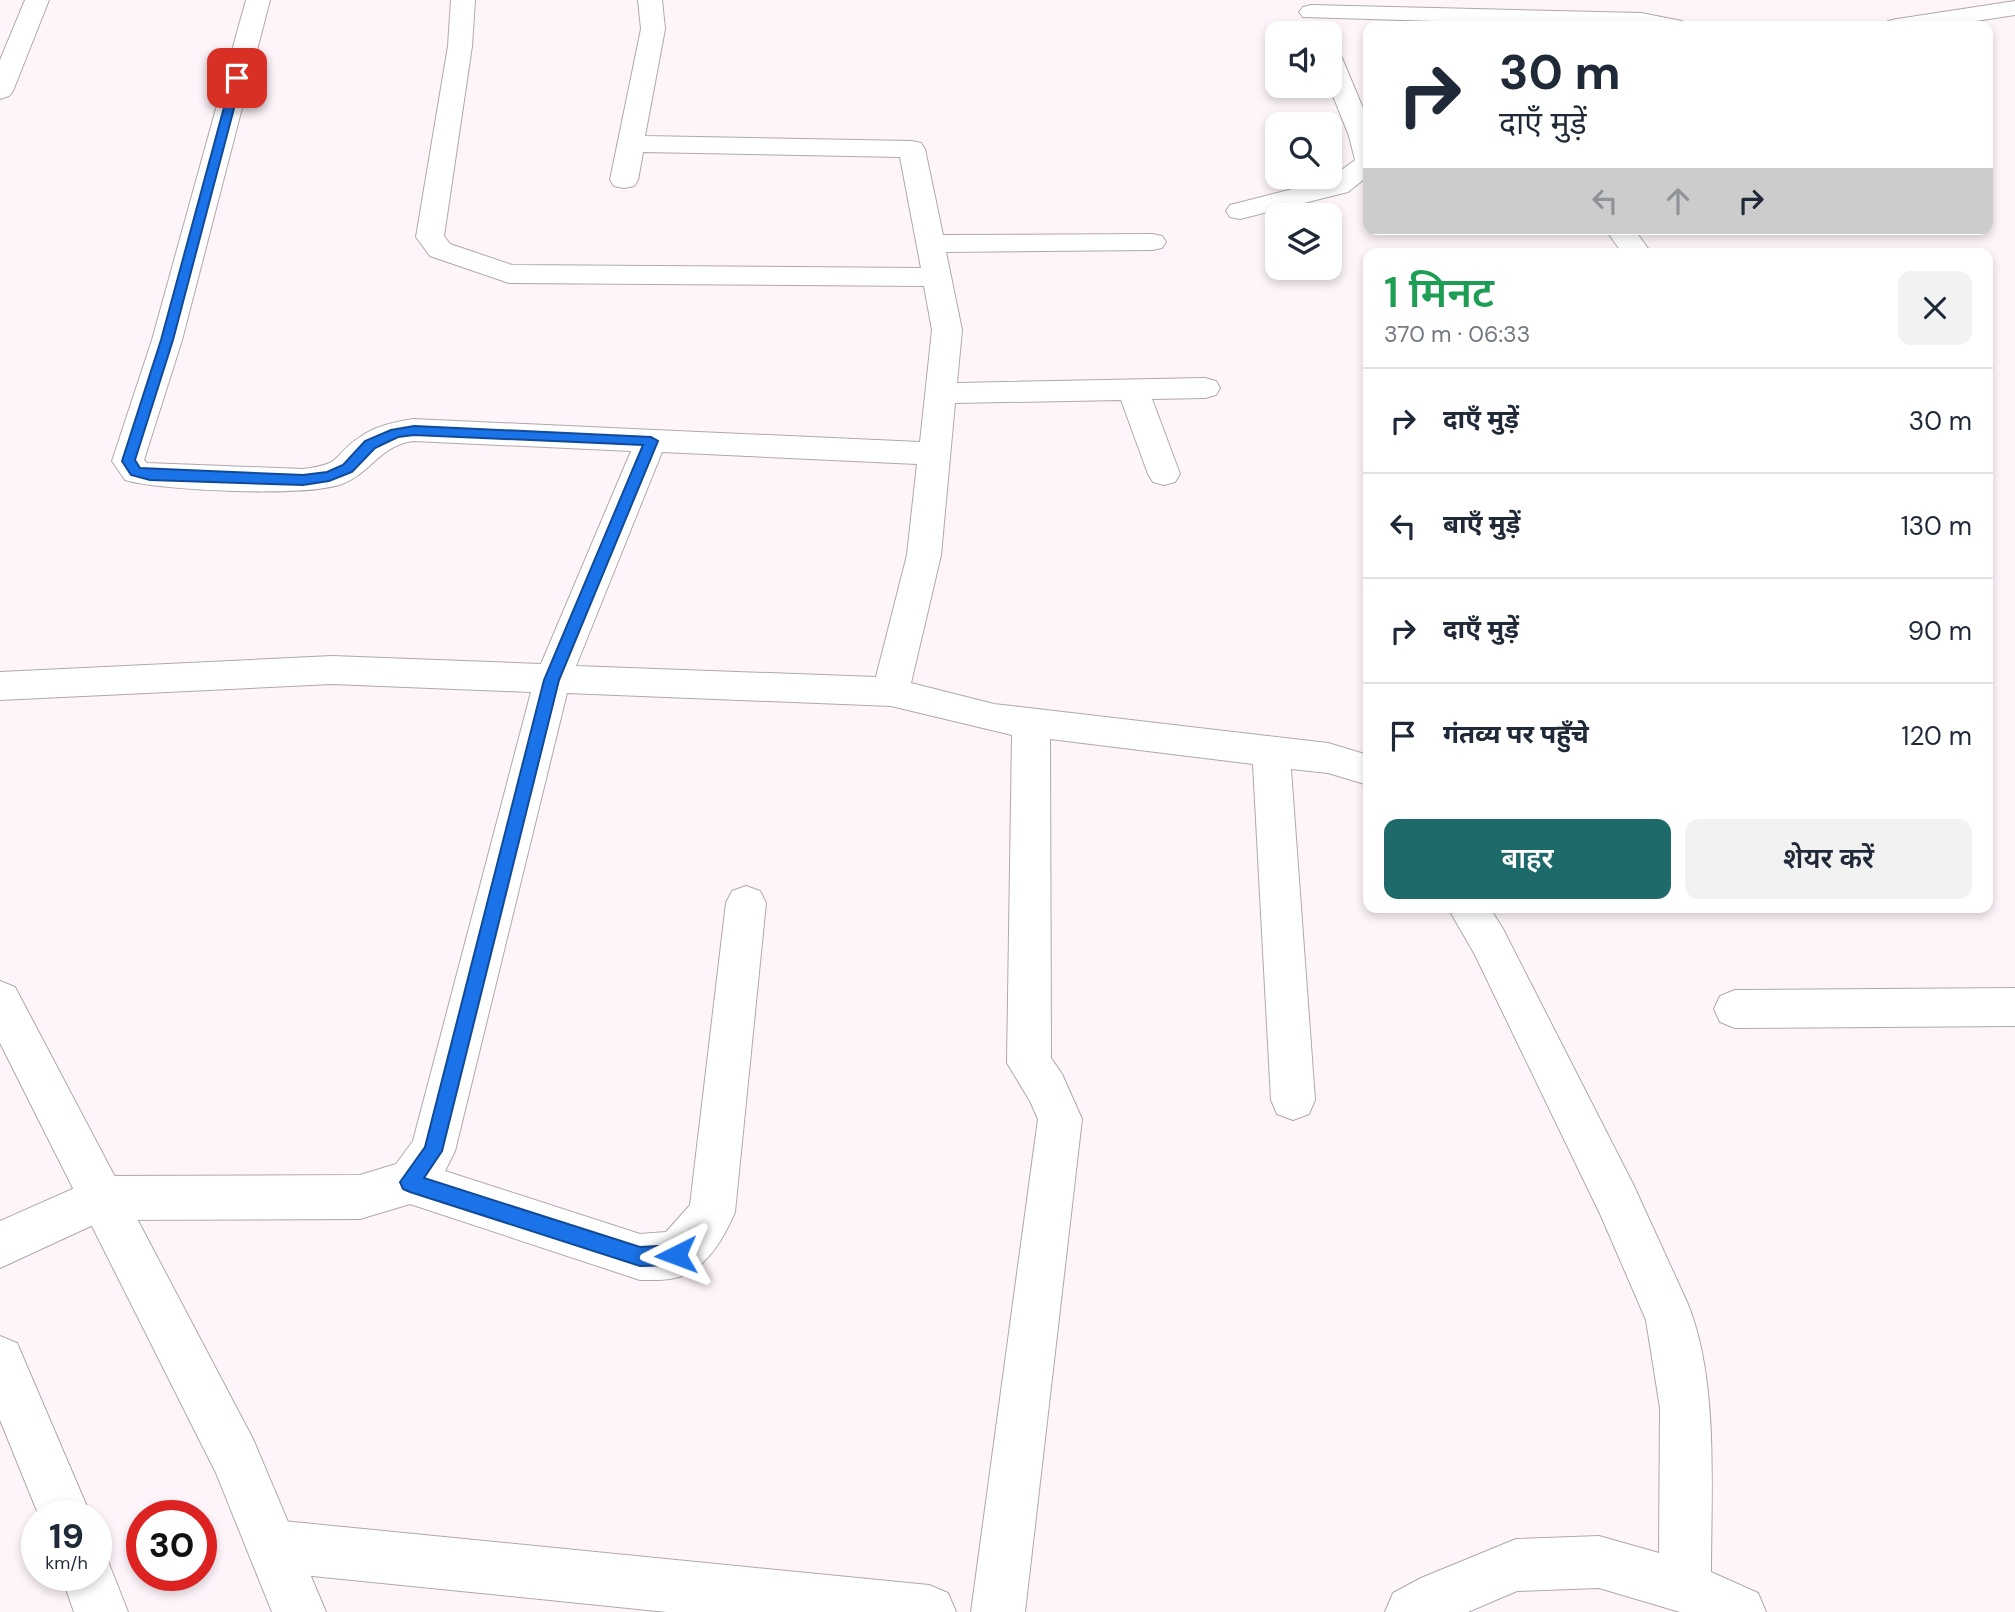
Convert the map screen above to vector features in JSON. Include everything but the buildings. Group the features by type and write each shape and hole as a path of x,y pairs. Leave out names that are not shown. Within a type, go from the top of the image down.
{"main road":[{"path":"0,33 15,0"},
{"path":"0,90 37,0"},
{"path":"258,0 167,340 128,461 136,472 150,475 303,480 329,477 348,469 370,444 396,433 414,430 936,454"},
{"path":"463,0 460,46 430,237 440,250 509,274 937,277"},
{"path":"624,180 653,29 650,0"},
{"path":"1930,21 2015,8"},
{"path":"1312,15 1646,21"},
{"path":"1342,87 1363,140"},
{"path":"631,145 912,149 947,330 924,555 891,692"},
{"path":"1240,211 1338,186 1363,166"},
{"path":"930,244 1152,242"},
{"path":"941,393 1205,388"},
{"path":"1133,389 1164,474"},
{"path":"410,1182 433,1151 552,680 651,441"},
{"path":"0,686 332,670 891,692 994,718 1271,750 1328,758 1363,768"},
{"path":"998,1612 1060,1119 1047,1088 1028,1063 1031,722"},
{"path":"1271,750 1293,1100"},
{"path":"0,1245 102,1198 360,1197 410,1182 640,1257 676,1255 697,1236 712,1212 746,903"},
{"path":"1471,913 1489,942 1604,1175 1670,1320 1685,1408 1685,1587"},
{"path":"0,1000 235,1457 299,1612"},
{"path":"1735,1009 2015,1007"},
{"path":"0,1360 58,1500"},
{"path":"272,1546 929,1612"},
{"path":"1412,1612 1440,1597 1516,1565 1599,1562 1685,1587 1739,1612"},
{"path":"93,1591 101,1612"}],"route":[{"path":"237,78 167,340 128,461 136,472 150,475 303,480 329,477 348,469 370,444 396,433 414,430 651,441 552,680 433,1151 410,1182 640,1257 676,1255"}]}
